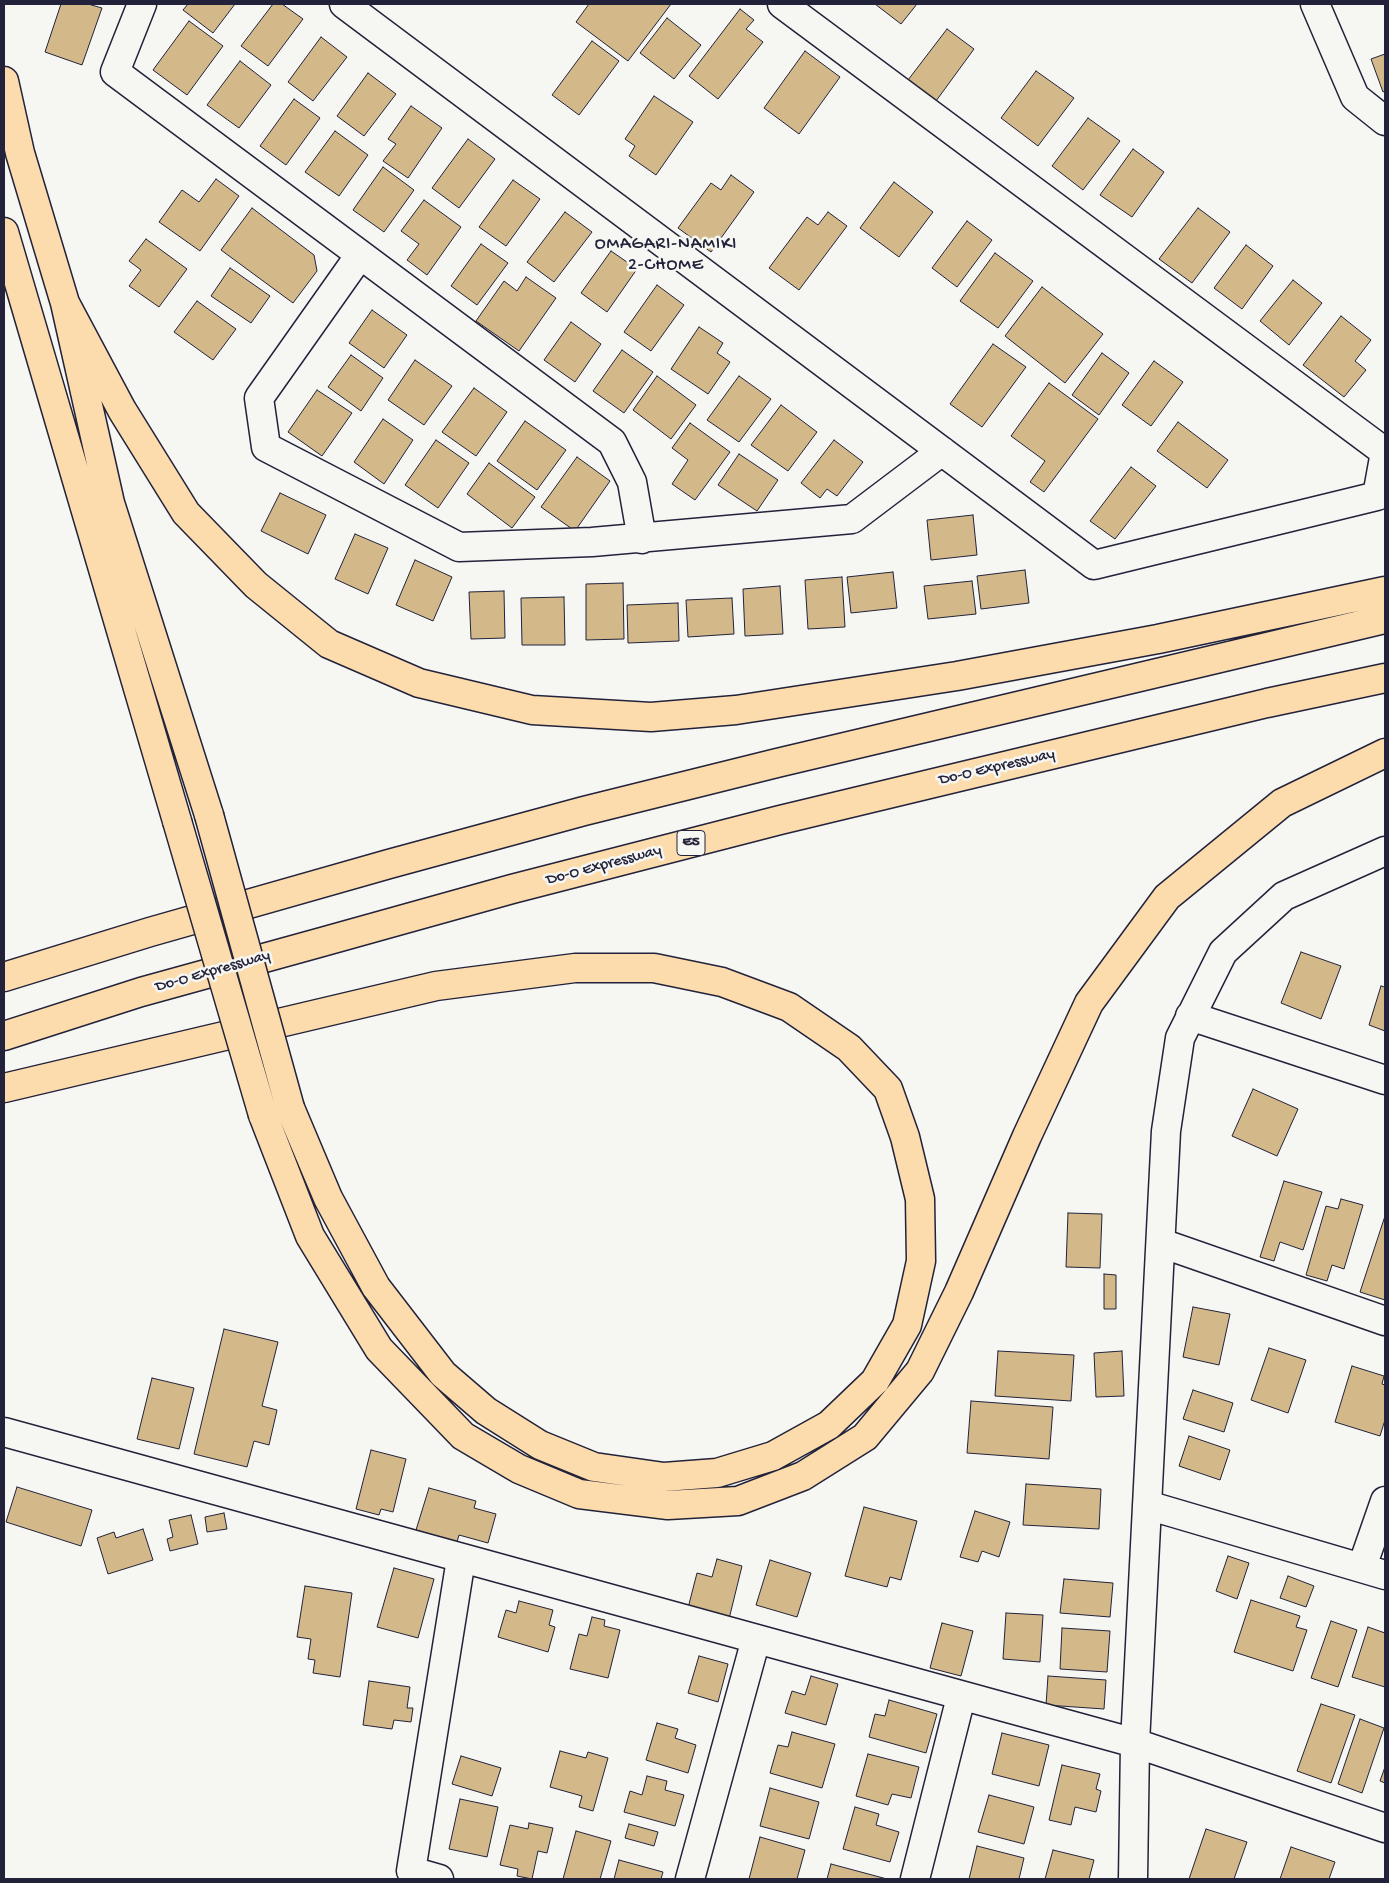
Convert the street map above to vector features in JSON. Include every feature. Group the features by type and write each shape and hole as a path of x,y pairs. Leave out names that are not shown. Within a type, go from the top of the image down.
{"highway":[{"path":"4,81 20,153 65,303 110,503 209,815 290,1108 328,1198 376,1287 443,1374 486,1411 540,1445 594,1467 664,1477 717,1473 773,1456 829,1425 875,1381 907,1325 921,1261 920,1199 905,1136 888,1089 849,1048 789,1007 722,982 654,968 575,968 436,986 4,1088"},
{"path":"4,232 263,1115 310,1236 379,1349 462,1436 519,1469 579,1494 668,1505 738,1502 803,1476 866,1437 920,1371 959,1292 1027,1136 1089,1003 1167,897 1282,804 1385,752"},
{"path":"65,303 122,410 186,513 256,584 328,644 419,683 532,710 651,717 736,710 966,674 1158,639 1385,591"},
{"path":"4,977 389,864 584,811 815,754 1385,620"},
{"name":"Do-O Expressway","path":"4,1036 142,992 512,889 732,832 1268,703 1385,678"}],"street":[{"path":"142,4 115,72 612,442 632,482 642,538"},
{"path":"344,4 1094,565 1378,496 1385,452 782,4"},
{"path":"1315,4 1355,97 1385,121"},
{"path":"360,255 259,398 266,447 459,547 592,542 852,519 942,451"},
{"path":"1132,1879 1135,1743 1166,1132 1180,1038 1223,952 1284,896 1385,851"},
{"path":"1190,1016 1385,1080"},
{"path":"1161,1243 1385,1321"},
{"path":"4,1432 961,1697 1135,1743 1385,1828"},
{"path":"1147,1505 1374,1571 1385,1501"},
{"path":"439,1879 410,1871 462,1559"},
{"path":"690,1879 756,1639"},
{"path":"915,1879 961,1697"}],"building":[{"path":"61,4 88,4 102,8 82,65 45,52"},
{"path":"188,4 235,4 213,33 183,10"},
{"path":"273,4 282,4 303,19 268,66 241,46"},
{"path":"589,4 671,4 628,61 576,22"},
{"path":"875,4 917,4 901,24"},
{"path":"740,9 754,20 746,29 763,42 718,99 689,76"},
{"path":"667,18 701,45 674,79 640,53"},
{"path":"189,21 223,46 187,95 153,70"},
{"path":"947,29 974,49 936,101 908,80"},
{"path":"321,37 347,57 313,101 288,82"},
{"path":"592,41 619,61 579,115 552,95"},
{"path":"805,51 840,77 799,134 764,108"},
{"path":"1385,54 1385,91 1383,92 1371,59"},
{"path":"240,61 271,85 239,128 207,105"},
{"path":"1036,71 1074,98 1038,146 1001,118"},
{"path":"368,73 396,94 364,136 337,116"},
{"path":"654,96 693,122 656,175 629,156 635,146 625,139"},
{"path":"294,99 320,118 286,165 260,146"},
{"path":"411,106 442,128 408,178 383,161 396,144 388,139"},
{"path":"1088,118 1120,141 1083,190 1052,166"},
{"path":"335,131 368,155 339,196 305,172"},
{"path":"468,139 495,159 459,208 432,188"},
{"path":"1133,149 1164,172 1132,217 1100,195"},
{"path":"383,167 414,190 384,232 353,210"},
{"path":"731,175 754,192 711,252 678,228 711,183 721,190"},
{"path":"216,179 239,196 200,251 159,222 182,190 199,202"},
{"path":"513,180 540,199 506,246 479,227"},
{"path":"894,182 933,212 899,257 860,228"},
{"path":"424,200 461,227 427,275 407,260 419,244 401,231"},
{"path":"252,208 314,255 317,271 293,303 221,250"},
{"path":"1198,208 1230,232 1192,283 1159,259"},
{"path":"565,212 592,232 554,282 527,262"},
{"path":"828,212 847,226 799,290 769,268 807,217 818,225"},
{"path":"967,221 992,240 957,287 932,268"},
{"path":"146,239 187,269 159,307 129,286 141,270 129,261"},
{"path":"481,244 508,263 477,305 451,286"},
{"path":"1246,245 1273,266 1242,309 1214,288"},
{"path":"611,251 637,269 607,312 581,293"},
{"path":"995,253 1033,281 998,328 960,301"},
{"path":"230,268 270,296 251,323 211,296"},
{"path":"526,277 556,298 519,351 476,321 504,281 517,291"},
{"path":"1293,280 1322,303 1289,345 1260,321"},
{"path":"657,285 684,305 651,351 624,332"},
{"path":"1042,287 1103,334 1065,383 1005,336"},
{"path":"197,301 236,329 213,360 174,332"},
{"path":"372,310 407,335 384,368 349,343"},
{"path":"1341,316 1371,340 1355,361 1366,370 1344,397 1303,365"},
{"path":"571,322 601,344 575,382 544,360"},
{"path":"699,327 723,343 717,353 730,362 708,394 671,369"},
{"path":"993,344 1026,367 982,427 950,404"},
{"path":"622,350 653,372 624,413 593,391"},
{"path":"1102,353 1129,373 1099,415 1072,395"},
{"path":"351,355 383,378 361,411 328,387"},
{"path":"415,360 452,386 424,425 388,400"},
{"path":"1154,361 1183,382 1151,426 1122,405"},
{"path":"657,376 696,405 671,439 633,410"},
{"path":"739,376 771,399 739,442 707,420"},
{"path":"1049,383 1098,419 1044,492 1030,482 1045,461 1011,436"},
{"path":"474,388 507,412 476,456 442,432"},
{"path":"317,390 352,413 322,456 288,432"},
{"path":"781,405 817,432 788,471 751,445"},
{"path":"383,419 413,440 384,484 354,462"},
{"path":"525,421 566,450 537,490 497,461"},
{"path":"1178,422 1228,460 1207,488 1157,451"},
{"path":"690,423 730,452 695,500 672,484 688,460 672,448"},
{"path":"436,440 469,463 438,508 405,485"},
{"path":"834,440 863,462 837,496 827,489 820,498 801,483"},
{"path":"739,454 778,480 757,511 718,485"},
{"path":"577,457 610,481 575,531 541,507"},
{"path":"489,463 535,497 512,528 467,494"},
{"path":"1131,467 1156,486 1115,539 1090,521"},
{"path":"280,493 326,515 308,554 261,531"},
{"path":"973,515 977,555 931,560 927,520"},
{"path":"355,534 388,548 368,594 335,579"},
{"path":"415,560 452,577 433,621 396,605"},
{"path":"1025,570 1029,603 981,609 977,576"},
{"path":"893,572 897,608 851,613 847,577"},
{"path":"842,577 845,627 808,629 805,580"},
{"path":"972,581 976,614 928,619 924,586"},
{"path":"623,583 624,639 586,640 586,584"},
{"path":"780,586 783,634 745,636 743,589"},
{"path":"504,591 505,638 471,639 469,592"},
{"path":"564,597 565,645 522,645 521,598"},
{"path":"732,598 734,634 688,637 686,600"},
{"path":"678,603 679,641 628,643 627,605"},
{"path":"1301,952 1341,966 1321,1019 1281,1003"},
{"path":"1381,986 1385,987 1385,1031 1369,1025"},
{"path":"1253,1089 1298,1109 1277,1156 1232,1136"},
{"path":"1284,1181 1322,1192 1303,1250 1280,1242 1274,1261 1260,1257"},
{"path":"1341,1199 1363,1205 1344,1269 1332,1265 1327,1281 1306,1275 1326,1206 1338,1209"},
{"path":"1068,1213 1102,1214 1100,1268 1066,1267"},
{"path":"1385,1216 1385,1300 1360,1292"},
{"path":"1104,1274 1116,1275 1116,1309 1104,1309"},
{"path":"1193,1307 1230,1314 1219,1365 1183,1357"},
{"path":"224,1329 278,1342 262,1406 277,1410 269,1445 254,1441 247,1467 194,1454"},
{"path":"1269,1348 1306,1360 1288,1413 1251,1400"},
{"path":"998,1351 1074,1355 1071,1401 995,1396"},
{"path":"1122,1351 1124,1396 1096,1397 1094,1353"},
{"path":"1352,1366 1384,1376 1382,1384 1385,1385 1385,1420 1380,1436 1335,1422"},
{"path":"152,1378 194,1388 179,1449 137,1439"},
{"path":"1193,1390 1233,1403 1224,1432 1183,1419"},
{"path":"971,1401 1053,1407 1049,1459 967,1453"},
{"path":"1189,1436 1230,1450 1220,1480 1179,1466"},
{"path":"371,1450 406,1459 393,1512 381,1509 379,1515 356,1509"},
{"path":"1026,1484 1101,1489 1099,1529 1023,1525"},
{"path":"17,1487 92,1510 81,1546 6,1522"},
{"path":"429,1488 476,1501 474,1508 496,1514 488,1543 459,1535 457,1542 416,1530"},
{"path":"864,1507 917,1521 901,1580 890,1577 887,1587 845,1576"},
{"path":"975,1511 1010,1522 999,1557 982,1551 978,1562 960,1557"},
{"path":"224,1513 227,1529 207,1532 205,1517"},
{"path":"191,1515 198,1544 170,1551 167,1539 173,1537 169,1520"},
{"path":"143,1529 153,1560 108,1574 97,1538 114,1532 116,1538"},
{"path":"1228,1556 1249,1563 1237,1599 1216,1591"},
{"path":"717,1559 742,1566 729,1619 688,1608 697,1573 712,1577"},
{"path":"770,1560 811,1573 797,1617 756,1605"},
{"path":"394,1568 434,1579 418,1638 377,1627"},
{"path":"1288,1576 1314,1586 1306,1607 1280,1598"},
{"path":"1064,1579 1113,1583 1110,1617 1060,1613"},
{"path":"305,1586 352,1593 340,1677 313,1673 315,1660 308,1659 311,1639 297,1637"},
{"path":"1251,1600 1300,1616 1296,1627 1307,1630 1293,1671 1234,1652"},
{"path":"519,1601 553,1610 549,1625 555,1627 548,1652 498,1637 506,1610 516,1613"},
{"path":"1006,1613 1043,1615 1040,1662 1003,1659"},
{"path":"592,1617 605,1620 604,1626 620,1630 608,1678 570,1669 579,1634 587,1636"},
{"path":"1331,1621 1357,1630 1338,1687 1311,1678"},
{"path":"942,1623 973,1631 961,1676 930,1668"},
{"path":"1368,1627 1385,1633 1385,1687 1352,1677"},
{"path":"1062,1628 1110,1631 1107,1672 1060,1669"},
{"path":"699,1656 728,1664 718,1702 688,1693"},
{"path":"811,1676 838,1684 826,1725 785,1713 792,1691 805,1695"},
{"path":"1048,1676 1106,1680 1104,1709 1046,1705"},
{"path":"369,1681 410,1687 407,1708 413,1708 411,1722 394,1720 392,1729 363,1725"},
{"path":"889,1700 937,1714 926,1753 869,1737 875,1714 885,1716"},
{"path":"1321,1704 1355,1715 1331,1783 1297,1771"},
{"path":"1360,1719 1384,1728 1362,1793 1338,1784"},
{"path":"657,1723 678,1729 675,1738 696,1745 688,1773 646,1760"},
{"path":"792,1732 835,1744 822,1788 770,1773 778,1745 788,1747"},
{"path":"1002,1733 1049,1745 1039,1786 992,1774"},
{"path":"560,1751 586,1758 588,1752 608,1758 593,1811 579,1807 582,1796 550,1787"},
{"path":"868,1754 919,1767 911,1798 892,1794 888,1805 856,1796"},
{"path":"461,1756 501,1768 492,1796 452,1784"},
{"path":"1062,1765 1100,1774 1096,1789 1101,1791 1096,1812 1075,1807 1071,1825 1049,1820"},
{"path":"1385,1767 1385,1783 1380,1781"},
{"path":"647,1776 667,1781 665,1790 684,1795 675,1826 624,1812 630,1791 642,1795"},
{"path":"770,1788 819,1802 809,1839 760,1826"},
{"path":"989,1795 1034,1807 1024,1844 978,1832"},
{"path":"460,1799 498,1807 487,1857 449,1849"},
{"path":"855,1807 879,1814 876,1825 899,1832 890,1862 843,1849"},
{"path":"529,1823 553,1828 547,1853 538,1851 532,1879 517,1876 518,1869 500,1865 510,1825 528,1829"},
{"path":"629,1824 658,1832 654,1846 625,1838"},
{"path":"1206,1829 1247,1842 1234,1879 1189,1879"},
{"path":"576,1831 611,1841 600,1879 563,1879"},
{"path":"760,1837 805,1850 797,1879 749,1879"},
{"path":"977,1846 1024,1858 1019,1879 969,1879"},
{"path":"1291,1847 1335,1862 1329,1879 1280,1879"},
{"path":"1053,1850 1094,1860 1089,1879 1045,1879"},
{"path":"619,1860 663,1872 661,1879 614,1879"},
{"path":"831,1864 887,1879 827,1879"}],"district":[{"name":"OMAGARI-NAMIKI 2-CHOME","path":"666,255"}]}
